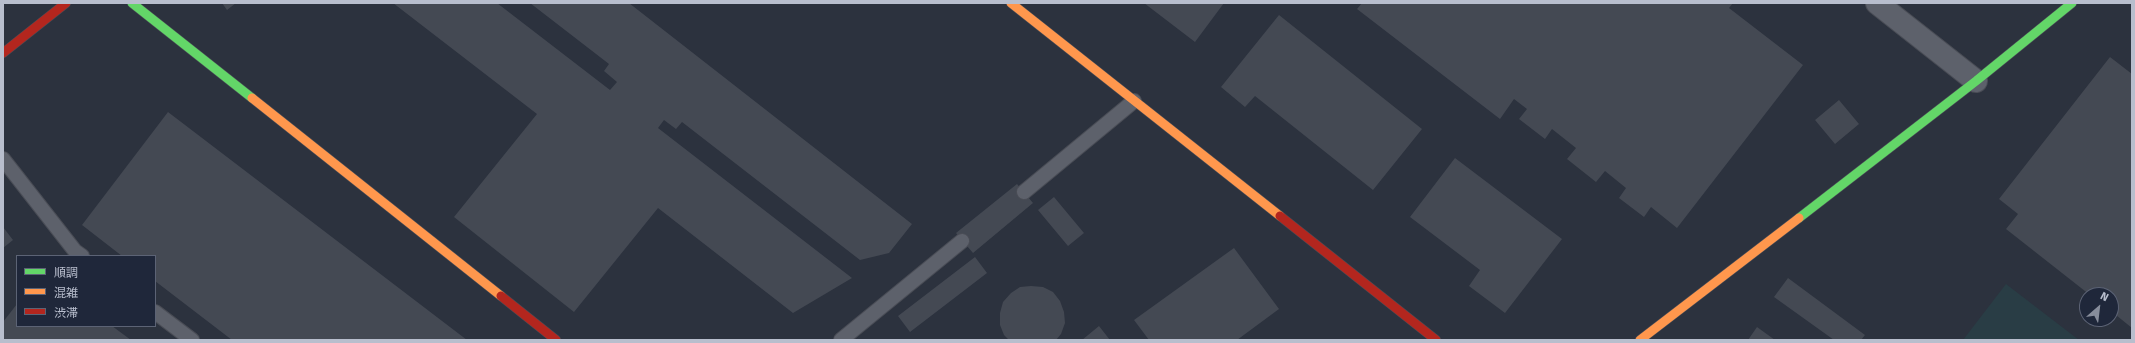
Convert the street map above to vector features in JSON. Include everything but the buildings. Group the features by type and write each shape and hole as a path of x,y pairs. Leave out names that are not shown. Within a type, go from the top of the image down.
{"street":[{"path":"3,53 66,3"},
{"path":"132,3 556,340"},
{"path":"1011,3 1436,340"},
{"path":"1877,3 1976,81"},
{"path":"1640,340 1976,81 2072,3"}],"lane":[{"path":"1024,192 1134,101"},
{"path":"3,159 75,251 81,255"},
{"path":"842,340 962,241"},
{"path":"156,313 192,340"}],"shaded area":[{"path":"2006,284 2079,340 1963,340"}],"traffic: fast":[{"path":"132,3 252,98"},
{"path":"1799,218 1976,81 2072,3"}],"traffic: slow":[{"path":"1011,3 1280,216"},
{"path":"252,98 501,296"},
{"path":"1640,340 1799,218"}],"traffic: jam":[{"path":"3,53 66,3"},
{"path":"1280,216 1436,340"},
{"path":"501,296 556,340"}]}
